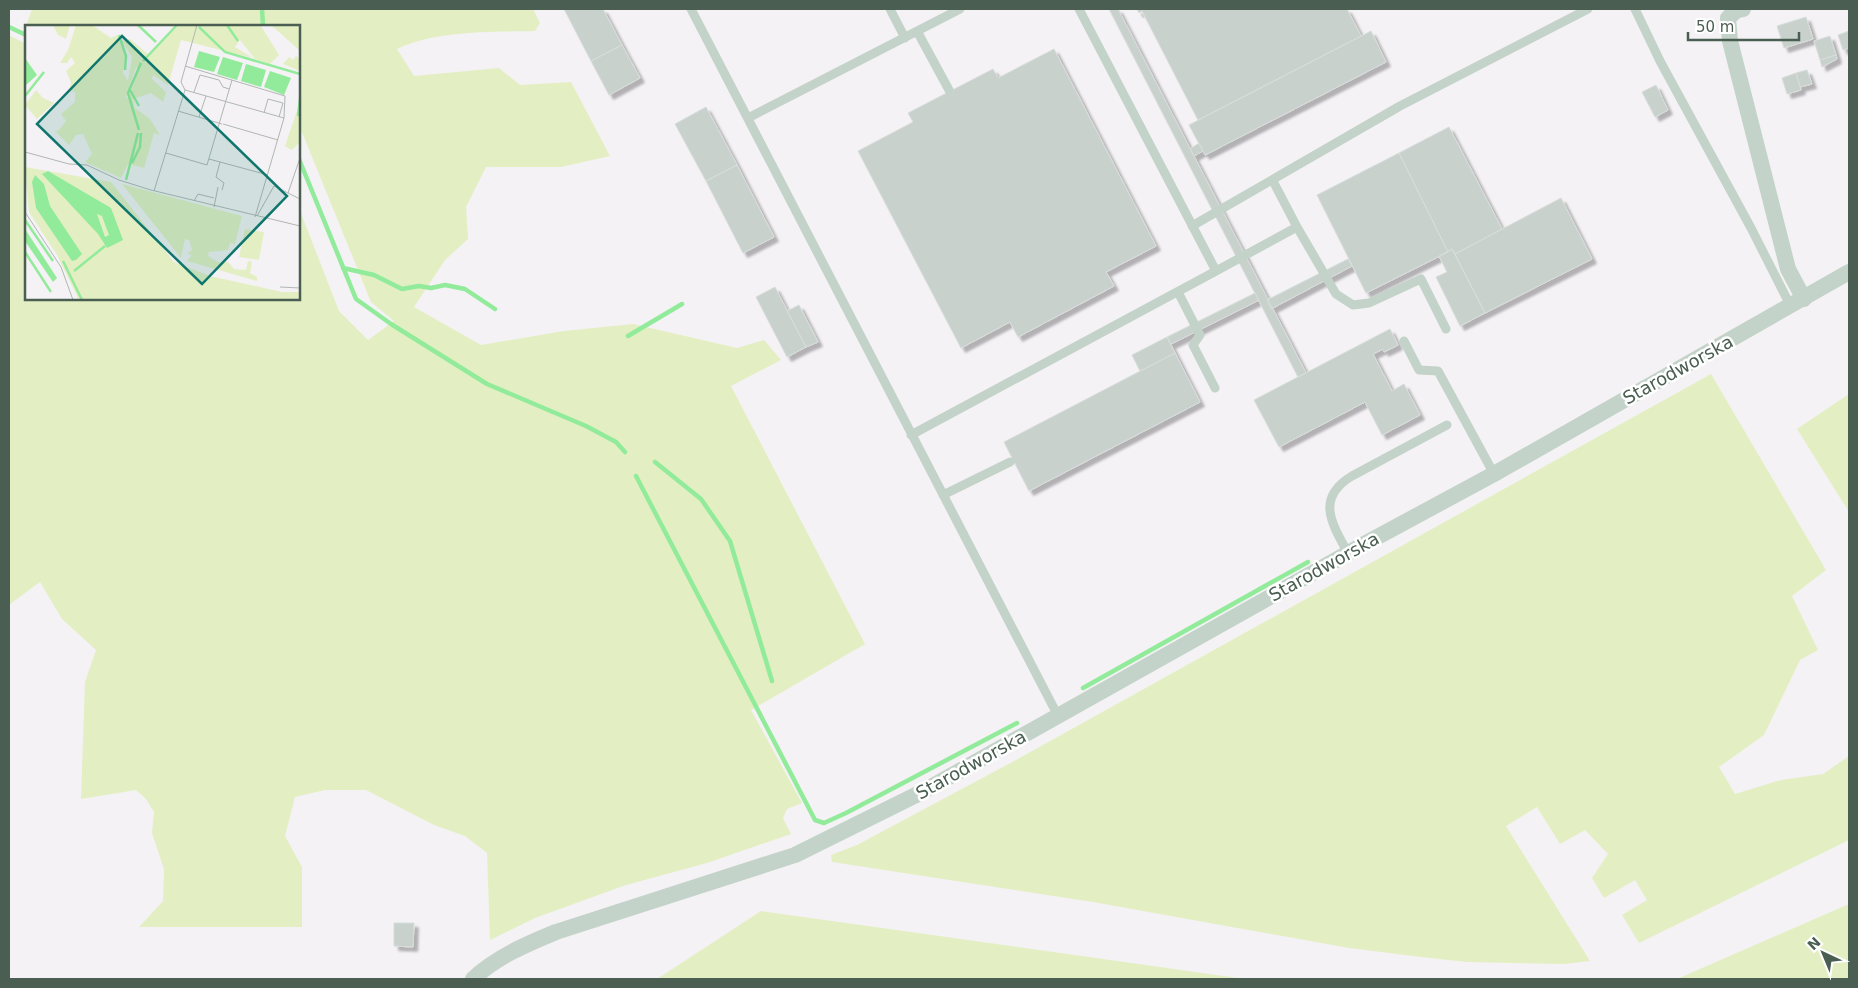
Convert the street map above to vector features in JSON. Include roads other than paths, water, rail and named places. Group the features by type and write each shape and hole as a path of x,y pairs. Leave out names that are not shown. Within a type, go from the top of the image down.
{"street":[{"path":"1743,9 1737,10 1728,18 1730,41 1797,303"},
{"name":"Starodworska","path":"473,979 495,962 517,949 556,932 795,855 922,792 1348,553 1494,474 1849,272"}],"lane":[{"path":"691,9 1058,716"},
{"path":"890,9 905,38"},
{"path":"748,118 960,9"},
{"path":"1079,9 1216,271"},
{"path":"1192,226 1400,106 1588,9"},
{"path":"1635,9 1660,61 1746,219 1797,303"},
{"path":"918,31 949,90"},
{"path":"1273,181 1336,294 1353,305 1369,303 1421,279 1446,329"},
{"path":"911,435 1297,227"},
{"path":"1178,292 1200,335 1193,345 1214,388"},
{"path":"1404,341 1419,370 1438,371 1494,474"},
{"path":"1348,553 1331,520 1329,511 1334,492 1341,482 1447,425"},
{"path":"943,495 1010,462"}],"waterway":[{"path":"262,9 263,25"},
{"path":"9,27 25,35"},
{"path":"300,161 356,299 391,324 487,384 586,426 616,442 625,452"},
{"path":"343,268 374,275 402,289 419,286 431,288 445,285 465,289 495,309"},
{"path":"628,336 682,304"},
{"path":"655,462 701,499 730,541 772,681"},
{"path":"636,476 815,820 824,823 846,813 1017,723"},
{"path":"1083,688 1308,562"}]}
